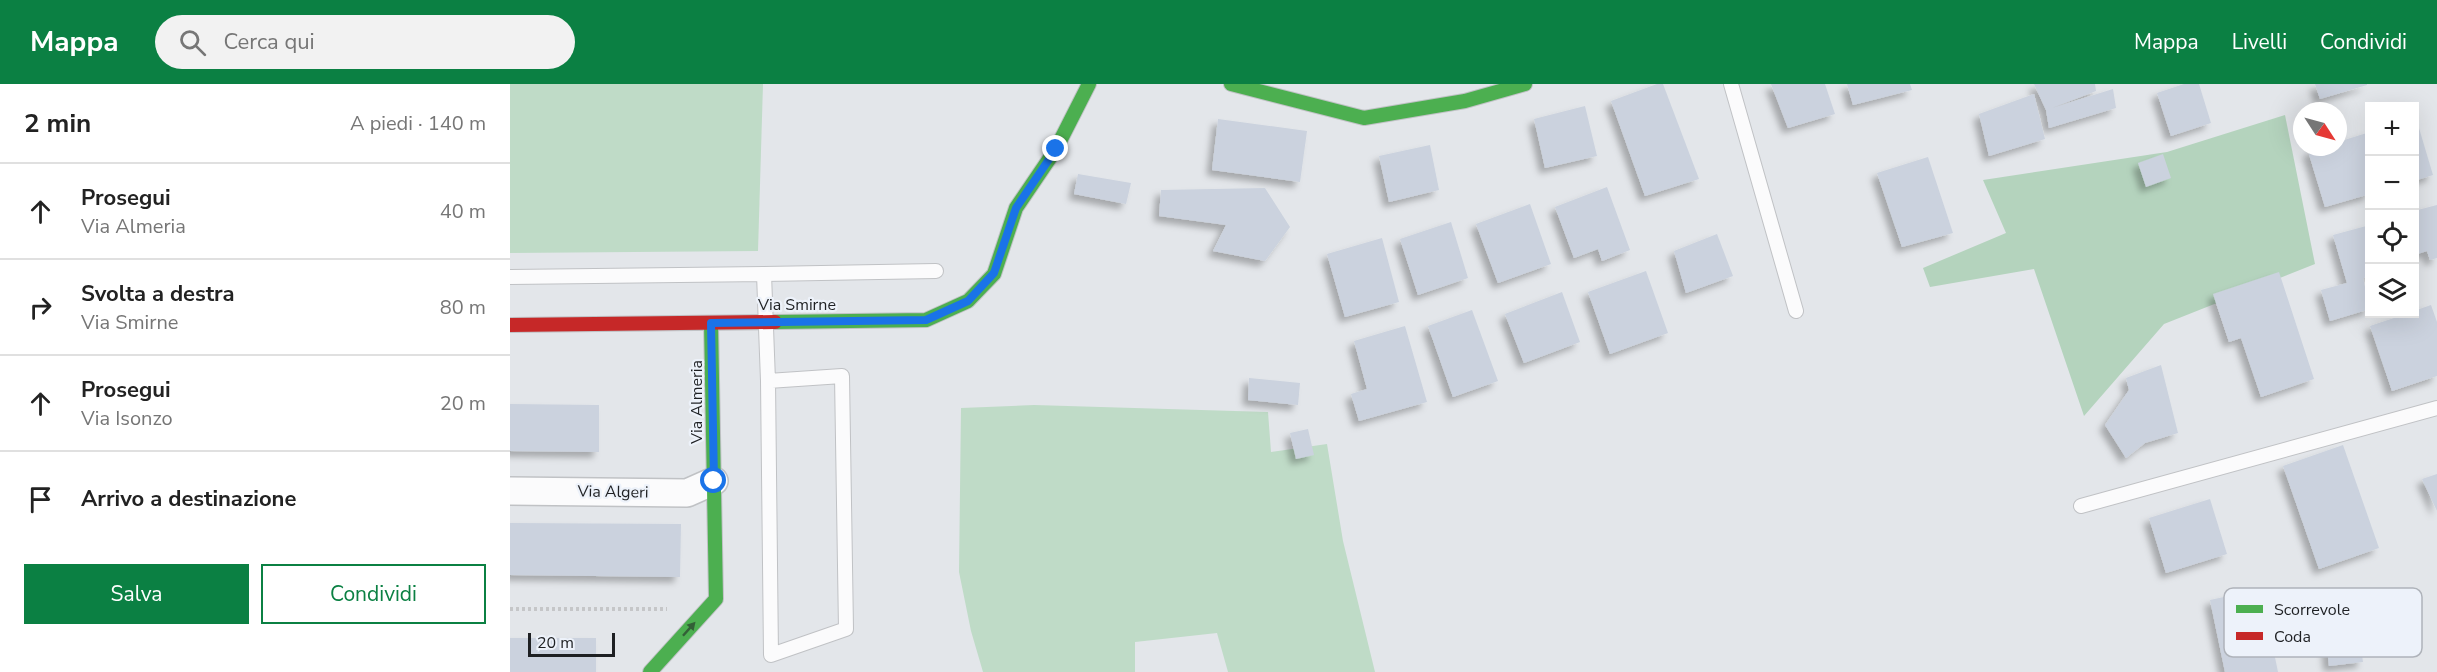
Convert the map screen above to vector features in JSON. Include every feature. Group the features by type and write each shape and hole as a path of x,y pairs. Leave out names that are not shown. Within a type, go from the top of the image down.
{"street":[{"name":"Via Smirne","path":"510,325 926,320 968,301 994,273 1016,208 1056,149 1089,84"},
{"path":"1232,84 1364,118 1465,101 1525,84"},
{"name":"Via Almeria","path":"650,672 716,599 711,323"},
{"name":"Via Algeri","path":"510,491 687,493 714,481"}],"lane":[{"path":"1731,84 1796,311"},
{"path":"510,277 936,271"},
{"path":"764,274 768,381 771,655 846,629 842,376 768,381"},
{"path":"2081,506 2437,408"}],"path":[{"path":"510,609 668,609"}],"green space":[{"path":"510,84 763,84 758,251 510,253"},
{"path":"2285,115 2315,264 2164,324 2084,416 2034,269 1930,287 1923,268 2006,233 1983,180 2167,152"},
{"path":"1034,405 1268,412 1271,452 1327,444 1343,541 1375,672 1228,672 1217,633 1135,642 1135,672 983,672 971,631 959,572 961,408"}],"building":[{"path":"1657,84 1663,84 1699,179 1645,196 1611,101"},
{"path":"1771,84 1825,84 1835,114 1788,128"},
{"path":"1847,84 1910,84 1912,90 1853,105"},
{"path":"2034,84 2095,84 2096,91 2052,108 2113,89 2116,108 2049,128 2046,110"},
{"path":"2184,84 2199,84 2211,123 2171,136 2157,93"},
{"path":"2315,84 2367,84 2367,85 2320,99"},
{"path":"2034,94 2045,139 1989,156 1979,114"},
{"path":"1585,106 1597,156 1545,168 1534,119"},
{"path":"1218,119 1307,131 1300,182 1212,170"},
{"path":"2419,128 2433,175 2419,179"},
{"path":"2365,134 2365,195 2325,207 2310,156 2347,156 2347,139"},
{"path":"1430,145 1439,190 1389,202 1379,156"},
{"path":"2163,154 2171,178 2146,187 2138,163"},
{"path":"1928,157 1953,233 1902,247 1877,173"},
{"path":"1078,174 1131,183 1126,204 1074,194"},
{"path":"1607,187 1630,250 1602,261 1598,249 1574,258 1555,207"},
{"path":"1265,188 1290,227 1265,261 1213,251 1226,225 1159,216 1161,190"},
{"path":"1530,204 1551,264 1498,283 1476,224"},
{"path":"2437,205 2437,258 2430,260 2427,251 2419,253 2419,210"},
{"path":"1451,222 1468,278 1418,295 1400,239"},
{"path":"2365,226 2365,277 2363,278 2365,310 2330,321 2321,290 2347,283 2333,235"},
{"path":"1717,234 1733,276 1686,293 1674,251"},
{"path":"1382,238 1399,302 1345,317 1327,254"},
{"path":"1646,271 1668,333 1610,354 1588,292"},
{"path":"2279,272 2314,379 2261,397 2241,338 2229,342 2213,294"},
{"path":"1562,292 1580,342 1524,363 1505,314"},
{"path":"2431,305 2437,322 2437,376 2392,391 2370,326 2394,318 2419,318 2419,309"},
{"path":"1472,310 1498,381 1453,397 1428,326"},
{"path":"1405,326 1427,402 1359,421 1351,394 1367,389 1354,341"},
{"path":"2161,365 2178,433 2145,443 2126,458 2105,425 2129,390 2126,378"},
{"path":"1249,378 1300,383 1298,405 1248,400"},
{"path":"510,404 599,405 599,452 510,451"},
{"path":"1308,429 1314,455 1296,459 1290,433"},
{"path":"2343,445 2379,548 2319,569 2283,466"},
{"path":"2437,474 2437,511 2422,479"},
{"path":"2210,499 2227,554 2166,573 2149,518"},
{"path":"510,523 681,524 680,577 510,575"},
{"path":"2224,597 2224,657 2275,657 2278,672 2225,672 2210,600"},
{"path":"510,638 596,638 596,672 510,672"},
{"path":"2328,657 2362,657 2363,662 2329,666"}],"traffic: fast":[{"path":"775,322 926,320 968,301 994,274 1016,208 1056,149 1089,84"},
{"path":"1231,84 1364,118 1465,101 1525,84"},
{"path":"650,672 716,599 711,323"}],"traffic: jam":[{"path":"510,325 775,322"}],"route":[{"path":"714,481 711,323 926,320 968,301 994,273 1016,208 1056,149"}]}
